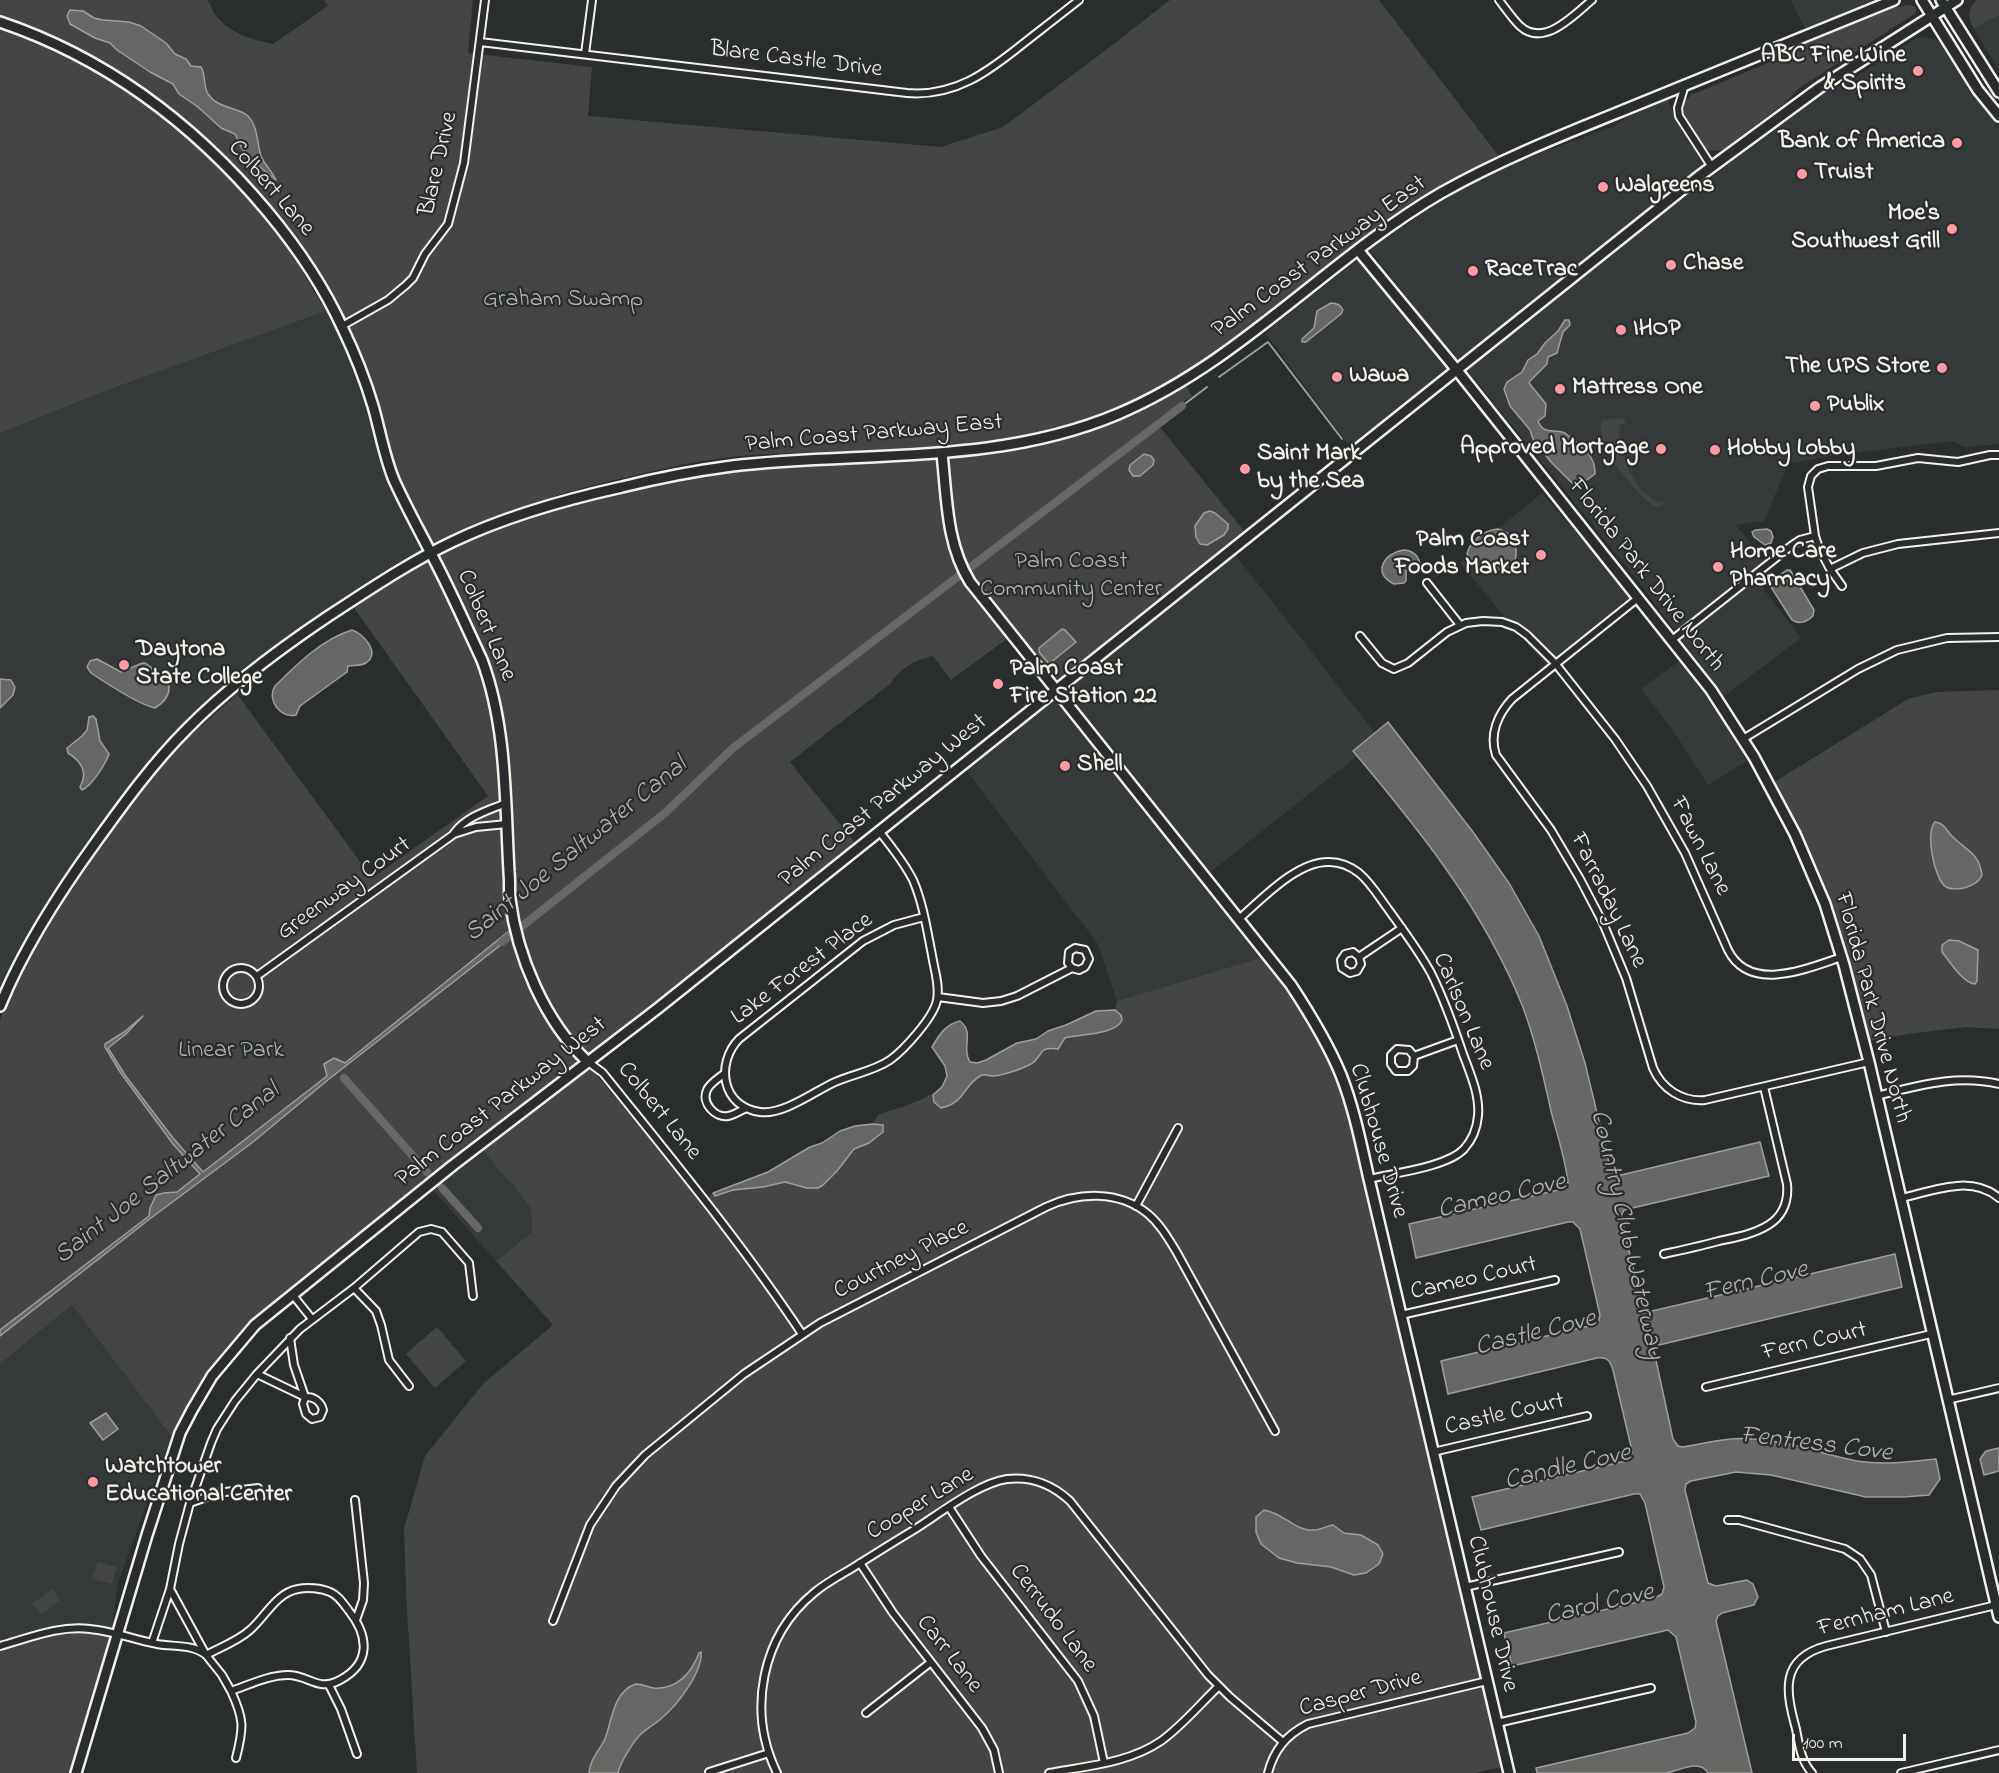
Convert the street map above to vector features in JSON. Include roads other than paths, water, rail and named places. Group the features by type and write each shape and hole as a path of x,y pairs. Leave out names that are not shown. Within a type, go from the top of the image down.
{"main road":[{"name":"Palm Coast Parkway East","path":"0,1006 37,931 60,893 125,802 187,729 238,683 286,645 430,553 459,538 519,514 578,497 674,475 754,464 942,454 1039,439 1083,427 1124,411 1175,385 1218,357 1407,214 1478,173 1536,146 1894,0"},
{"path":"1922,0 1978,90 1999,116"},
{"name":"Palm Coast Parkway West","path":"76,1773 176,1445 204,1388 230,1353 255,1325 587,1061 657,1010 1712,166 1826,83 1931,16 1944,4 1958,0"},
{"path":"1944,4 1999,92"},
{"name":"Colbert Lane","path":"0,22 48,40 106,70 146,96 195,135 238,177 285,234 320,285 342,326 365,381 391,473 490,680 500,730 510,900 526,962 540,995 570,1044 587,1061"},
{"name":"Florida Park Drive North","path":"1358,250 1456,369 1711,690 1743,739 1775,795 1812,871 1842,957 1869,1062 1999,1617"},
{"name":"Clubhouse Drive","path":"942,454 951,538 956,556 976,592 1291,985 1315,1021 1327,1045 1348,1095 1509,1773"}],"street":[{"name":"Blare Drive","path":"342,326 388,300 406,285 413,278 425,254 448,224 464,163 485,0"},
{"path":"585,54 592,0"},
{"name":"Blare Castle Drive","path":"480,42 908,93 931,93 964,84 987,72 1079,0"},
{"path":"1499,0 1522,27 1538,34 1555,29 1592,0"},
{"path":"1685,85 1678,108 1679,116 1712,166"},
{"path":"1842,586 1821,554 1815,536 1808,486 1811,476 1818,469 1828,466 1876,466 1918,458 1958,462 1999,455"},
{"path":"1830,569 1863,553 1898,544 1999,533"},
{"path":"1672,640 1791,546 1800,540 1815,536"},
{"path":"1360,636 1382,663 1394,669 1404,665 1447,632 1460,625 1427,583"},
{"name":"Farraday Lane","path":"1638,598 1516,694 1504,707 1497,720 1494,733 1493,744 1496,755 1551,830 1589,895 1626,978 1653,1068 1662,1083 1675,1094 1699,1101 1869,1062"},
{"name":"Fawn Lane","path":"1460,625 1483,621 1509,624 1527,635 1555,663 1615,740 1660,807 1685,853 1734,960 1752,971 1776,975 1842,957"},
{"path":"1743,739 1858,669 1897,650 1947,638 1999,637"},
{"name":"Greenway Court","path":"257,976 454,834 462,823 506,803"},
{"path":"454,834 476,827 507,824"},
{"path":"746,1108 726,1116 716,1114 706,1102 706,1091 725,1073 731,1094 746,1108 762,1112 778,1110 838,1080 888,1061 926,1023 932,1013 938,997 936,978 924,917 914,882 879,831"},
{"name":"Carlson Lane","path":"1239,919 1301,868 1312,863 1331,862 1350,868 1361,875 1402,928 1432,976 1473,1081 1478,1108 1476,1126 1470,1142 1458,1154 1447,1160 1369,1179"},
{"name":"Lake Forest Place","path":"725,1073 727,1056 739,1039 852,949 880,931 924,917"},
{"path":"1359,957 1402,928"},
{"path":"244,968 257,976 260,987 251,1002 239,1004 225,995 223,983 229,972 234,969 244,968"},
{"path":"938,997 983,1003 1001,1001 1017,996 1072,968"},
{"path":"1414,1056 1458,1040"},
{"path":"1397,1049 1409,1050 1414,1056 1413,1066 1408,1071 1396,1071 1391,1064 1391,1055 1397,1049"},
{"name":"Colbert Lane","path":"587,1061 603,1073 726,1228 765,1278 802,1334"},
{"path":"1876,1096 1950,1080 1999,1083"},
{"path":"1664,1254 1749,1234 1765,1228 1780,1215 1785,1204 1787,1189 1764,1087"},
{"path":"1136,1206 1178,1128"},
{"path":"1901,1198 1967,1185 1987,1190 1999,1198"},
{"name":"Courtney Place","path":"553,1621 584,1537 602,1505 622,1478 645,1455 733,1383 802,1334 848,1308 1053,1204 1075,1197 1109,1197 1136,1206 1155,1221 1171,1242 1275,1431"},
{"path":"152,1643 170,1589 190,1503 217,1429 235,1401 290,1338 354,1288 419,1232 437,1229 448,1237 469,1263 473,1296"},
{"name":"Cameo Court","path":"1401,1315 1555,1280"},
{"path":"354,1288 376,1311 388,1360 409,1386"},
{"path":"292,1294 312,1319"},
{"name":"Fern Court","path":"1706,1387 1931,1334"},
{"path":"257,1374 305,1397 294,1365 290,1338"},
{"path":"1947,1400 1999,1388"},
{"name":"Castle Court","path":"1432,1452 1587,1416"},
{"name":"Cooper Lane","path":"777,1773 763,1730 761,1696 766,1666 775,1643 787,1623 805,1601 822,1587 982,1487 1010,1479 1036,1481 1061,1493 1080,1512 1183,1644 1219,1686 1283,1742"},
{"path":"190,1503 217,1493 258,1488"},
{"path":"355,1500 364,1583 363,1600 356,1620"},
{"name":"Cerrudo Lane","path":"949,1507 981,1556 1077,1681 1094,1716 1104,1763"},
{"path":"1728,1520 1738,1520 1821,1542 1854,1554 1866,1566 1870,1575 1886,1632"},
{"path":"1465,1587 1619,1552"},
{"name":"Carr Lane","path":"860,1563 888,1606 985,1732 994,1750 999,1773"},
{"path":"206,1655 238,1639 250,1630 277,1600 296,1589 310,1588 331,1592 340,1599 363,1632 364,1643 360,1659 346,1676 329,1685 287,1675 269,1678 231,1691"},
{"path":"170,1589 206,1655 222,1675 239,1710 242,1722 236,1758"},
{"name":"Fernham Lane","path":"1812,1773 1803,1758 1787,1692 1793,1668 1803,1656 1817,1648 1996,1605"},
{"path":"0,1646 66,1629 88,1628 152,1643 194,1648 206,1655"},
{"path":"866,1713 931,1662"},
{"name":"Casper Drive","path":"1268,1773 1273,1756 1283,1742 1297,1730 1315,1722 1486,1681"},
{"path":"329,1685 341,1709 357,1754"},
{"path":"1049,1773 1130,1757 1160,1742 1219,1686"},
{"path":"1497,1724 1651,1688"},
{"path":"1901,1773 1925,1770 1999,1750"},
{"path":"709,1772 769,1753"}],"water":[{"path":"70,10 83,11 94,18 129,22 141,26 166,43 175,54 186,59 191,66 201,67 206,91 212,99 244,113 251,120 261,156 276,180 242,149 235,134 221,128 198,107 179,94 173,84 150,72 110,43 95,38 70,24 67,16"},
{"path":"1331,303 1341,307 1343,310 1341,314 1306,342 1302,342 1302,339 1314,328 1317,311"},
{"path":"1565,320 1569,320 1570,325 1563,332 1557,353 1548,357 1547,364 1529,383 1546,404 1545,416 1538,421 1540,426 1546,430 1565,433 1590,455 1593,461 1595,474 1580,485 1572,483 1551,462 1533,439 1530,430 1510,406 1504,389 1507,382 1522,372 1528,360 1537,354"},
{"path":"1144,454 1151,456 1154,460 1153,465 1140,476 1133,476 1129,470 1130,465"},
{"path":"1210,511 1228,524 1228,529 1224,535 1207,545 1200,544 1196,537 1195,526 1204,513"},
{"path":"1498,529 1509,534 1514,542 1516,556 1513,563 1498,570 1480,566 1472,561 1467,554 1474,541 1483,534"},
{"path":"1767,529 1771,531 1773,537 1771,543 1765,545 1754,537 1752,532"},
{"path":"1404,550 1415,554 1420,565 1410,567 1406,571 1404,583 1394,584 1383,575 1383,564 1390,555"},
{"path":"1790,570 1814,610 1813,616 1803,622 1792,620 1771,587 1772,580"},
{"path":"1062,629 1076,642 1049,664 1039,652 1039,648"},
{"path":"352,630 361,635 369,644 372,654 370,659 364,664 348,666 347,672 300,706 296,715 280,711 272,697 275,686 320,646"},
{"path":"97,659 121,672 142,663 147,664 169,686 167,696 155,708 132,698 91,673 87,667 90,661"},
{"path":"0,679 11,680 15,687 13,695 0,708"},
{"path":"93,716 96,719 100,741 109,754 94,779 82,790 80,787 83,777 82,768 77,760 68,753 67,748 87,730 89,717"},
{"name":"Country Club Waterway","path":"1388,722 1473,832 1509,883 1539,936 1567,1006 1585,1063 1611,1171 1621,1175 1760,1142 1769,1176 1624,1210 1621,1216 1641,1302 1645,1309 1652,1311 1895,1254 1902,1287 1659,1345 1654,1351 1673,1439 1678,1446 1752,1439 1780,1442 1857,1461 1896,1463 1936,1459 1940,1479 1929,1495 1866,1497 1771,1475 1736,1472 1686,1484 1685,1490 1708,1583 1716,1586 1747,1580 1753,1584 1758,1597 1754,1605 1722,1613 1716,1621 1752,1773 1708,1773 1694,1766 1665,1773 1537,1773 1536,1768 1688,1733 1695,1728 1696,1722 1676,1637 1668,1630 1512,1666 1504,1633 1655,1598 1662,1594 1664,1587 1645,1503 1640,1494 1481,1530 1472,1497 1625,1461 1631,1456 1632,1451 1613,1370 1610,1362 1604,1358 1448,1394 1441,1361 1593,1325 1598,1323 1600,1315 1580,1229 1573,1222 1416,1258 1409,1224 1558,1190 1565,1187 1568,1182 1535,1044 1522,1005 1506,970 1489,936 1448,871 1353,751"},
{"path":"1935,822 1943,826 1975,857 1982,875 1975,884 1950,889 1942,882 1932,855 1931,835"},
{"path":"509,931 511,937 329,1079 253,1142 0,1336 0,1330 149,1216 156,1195 177,1192 200,1174 173,1144 120,1072 105,1044 143,1016 126,1034 108,1048 125,1075 173,1138 203,1172 327,1076 324,1064 334,1058 345,1063"},
{"path":"1949,940 1959,941 1978,950 1975,984 1961,976 1942,952 1942,945"},
{"path":"1115,1010 1121,1015 1122,1020 1113,1029 1065,1038 1058,1049 1046,1049 1026,1067 1001,1075 980,1076 949,1106 941,1108 934,1102 933,1095 942,1087 947,1076 945,1066 932,1047 947,1027 960,1021 967,1030 967,1051 970,1062 977,1063 1017,1043 1036,1039 1048,1031 1096,1011"},
{"path":"873,1124 883,1125 883,1132 869,1143 854,1149 837,1171 818,1188 807,1188 785,1182 733,1190 715,1196 713,1193 768,1172 840,1131"},
{"path":"106,1413 118,1429 103,1440 90,1423"},
{"path":"1999,1448 1999,1471 1984,1475 1980,1459 1986,1451"},
{"path":"1264,1510 1308,1530 1333,1525 1344,1533 1361,1535 1378,1545 1383,1554 1379,1564 1366,1573 1354,1575 1331,1567 1297,1563 1279,1558 1261,1544 1256,1532 1256,1517"},
{"path":"701,1652 701,1660 688,1687 670,1711 639,1736 624,1758 618,1773 589,1773 593,1759 605,1739 614,1707 622,1693 636,1684 662,1688 676,1683 688,1673"}],"waterway":[{"path":"1219,377 1268,342 1342,439"},
{"path":"1182,406 1207,387"},
{"name":"Saint Joe Saltwater Canal","path":"502,942 665,813 733,748 1182,406"},
{"path":"344,1078 427,1172"},
{"path":"442,1188 478,1228"}],"place":[{"name":"ABC Fine Wine & Spirits","path":"1918,71"},
{"name":"Bank of America","path":"1957,143"},
{"name":"Truist","path":"1802,174"},
{"name":"Walgreens","path":"1603,187"},
{"name":"Moe's Southwest Grill","path":"1952,229"},
{"name":"Chase","path":"1671,265"},
{"name":"RaceTrac","path":"1473,271"},
{"name":"IHOP","path":"1621,330"},
{"name":"The UPS Store","path":"1942,368"},
{"name":"Wawa","path":"1337,377"},
{"name":"Mattress One","path":"1560,389"},
{"name":"Publix","path":"1815,406"},
{"name":"Approved Mortgage","path":"1661,449"},
{"name":"Hobby Lobby","path":"1715,450"},
{"name":"Saint Mark by the Sea","path":"1245,469"},
{"name":"Palm Coast Foods Market","path":"1541,555"},
{"name":"Home Care Pharmacy","path":"1718,567"},
{"name":"Daytona State College","path":"124,665"},
{"name":"Palm Coast Fire Station 22","path":"998,684"},
{"name":"Shell","path":"1065,766"},
{"name":"Watchtower Educational Center","path":"93,1482"}],"park label":[{"name":"Graham Swamp","path":"563,301"},
{"name":"Palm Coast Community Center","path":"1071,577"},
{"name":"Linear Park","path":"231,1052"}],"water label":[{"name":"Cameo Cove","path":"1502,1198"},
{"name":"Fern Cove","path":"1756,1283"},
{"name":"Castle Cove","path":"1536,1335"},
{"name":"Fentress Cove","path":"1816,1446"},
{"name":"Candle Cove","path":"1568,1469"},
{"name":"Carol Cove","path":"1600,1606"}]}
